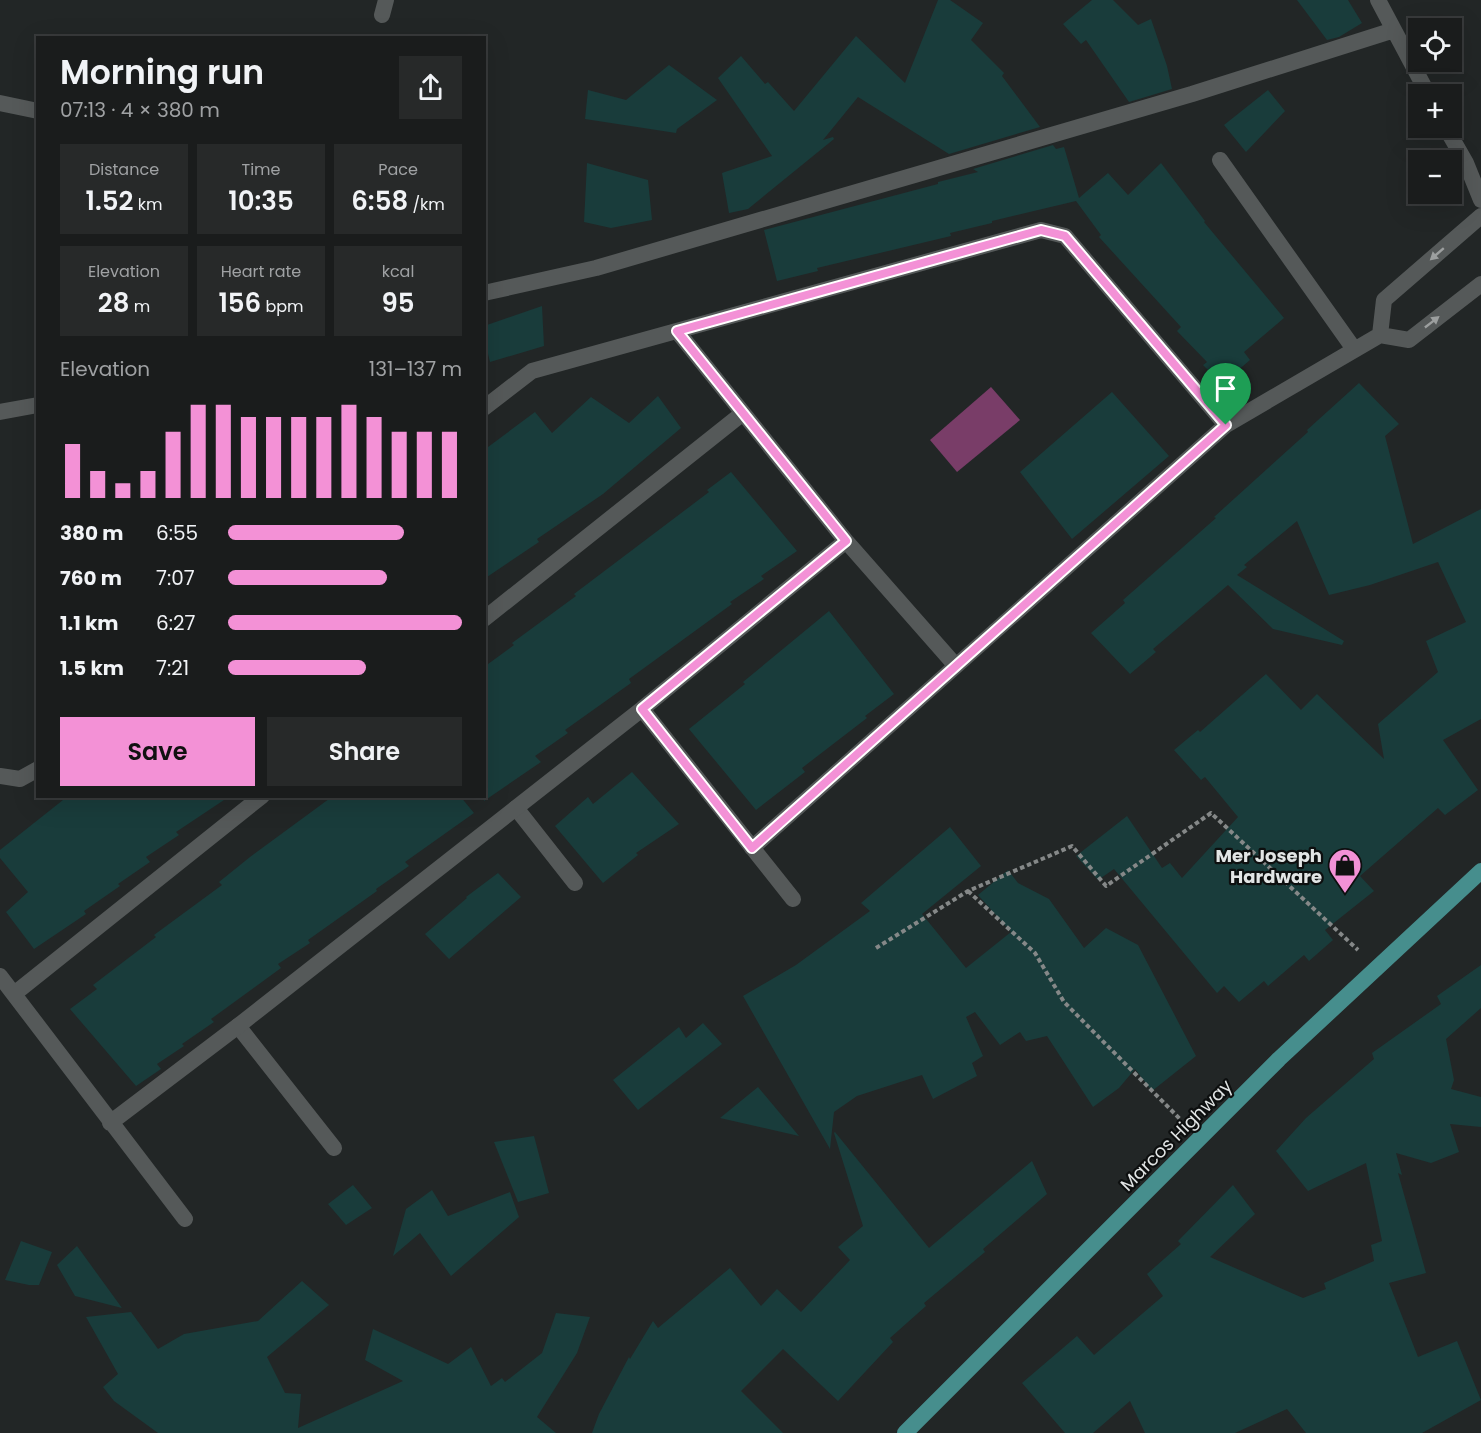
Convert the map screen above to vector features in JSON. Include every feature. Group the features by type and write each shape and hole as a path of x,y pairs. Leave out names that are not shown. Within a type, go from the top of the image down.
{"main road":[{"name":"Marcos Highway","path":"905,1433 1279,1059 1481,871"}],"street":[{"path":"1378,0 1423,84"},
{"path":"486,293 608,264 1192,94 1394,30"},
{"path":"0,103 36,111"},
{"path":"1452,138 1466,163 1481,200"},
{"path":"1220,160 1354,349"},
{"path":"1380,335 1384,300 1481,216"},
{"path":"486,406 532,371 1041,230 1065,236 1226,425"},
{"path":"752,848 1226,425 1380,335 1409,340 1481,284"},
{"path":"677,331 846,541 956,666"},
{"path":"0,412 36,405"},
{"path":"486,617 743,413"},
{"path":"110,1123 238,1026 642,709 846,541"},
{"path":"642,709 794,899"},
{"path":"0,776 20,779 36,770"},
{"path":"14,994 259,798"},
{"path":"516,808 575,883"},
{"path":"0,976 185,1219"},
{"path":"238,1026 334,1148"}],"path":[{"path":"876,948 968,891 1072,846 1106,886 1210,813 1359,951"},
{"path":"968,891 1035,953 1064,1002 1200,1139"}],"shaded area":[{"path":"991,387 1020,420 957,472 930,440"}],"building":[{"path":"938,0 950,0 983,23 971,40 1004,73 1002,76 1040,127 949,154 858,97 823,140 833,137 834,139 748,209 729,213 722,173 772,156 718,78 741,56 765,84 768,82 794,111 856,36 905,83"},
{"path":"1092,0 1113,0 1138,25 1151,19 1167,66 1172,89 1129,102 1086,40 1081,44 1063,24"},
{"path":"1297,0 1348,0 1362,23 1339,37 1327,40"},
{"path":"669,65 717,100 677,129 676,133 585,119 588,90 626,100"},
{"path":"1268,90 1285,111 1246,152 1224,125"},
{"path":"1053,145 1056,149 1064,147 1079,198 1108,173 1128,195 1161,163 1204,222 1284,318 1244,352 1250,360 1222,384 1203,365 1207,362 1177,331 1181,327 1099,237 1101,235 1076,201 992,221 992,223 950,233 951,236 817,268 818,271 777,281 764,230 938,184 938,182 978,172 973,169"},
{"path":"587,163 648,180 652,220 611,228 584,222"},
{"path":"542,306 544,346 490,362 486,345 486,325"},
{"path":"1359,383 1399,424 1385,436 1413,544 1481,509 1481,719 1443,740 1478,790 1445,815 1438,808 1360,876 1374,891 1325,930 1333,940 1309,961 1304,955 1268,986 1264,981 1239,1002 1224,986 1217,993 1114,869 1098,880 1076,856 1127,816 1162,868 1170,863 1182,878 1238,817 1205,777 1201,780 1174,750 1198,730 1200,732 1266,674 1301,710 1317,694 1384,759 1378,724 1438,672 1426,641 1466,622 1438,562 1370,585 1329,595 1297,521 1244,565 1247,567 1237,575 1344,641 1342,645 1273,629 1228,585 1153,649 1156,652 1130,674 1091,633 1125,603 1123,600 1216,518 1214,517"},
{"path":"1112,392 1169,456 1072,539 1020,472"},
{"path":"658,396 681,428 603,494 537,539 539,542 486,578 486,449 535,412 552,433 591,397 629,423"},
{"path":"731,472 797,551 761,576 764,579 730,602 732,604 629,679 631,683 565,730 568,733 535,756 541,762 484,801 486,798 486,666 514,645 512,643 576,596 574,594 709,492 707,490"},
{"path":"829,611 894,694 802,768 805,772 756,810 689,729"},
{"path":"632,772 679,824 636,853 638,855 603,883 555,826 588,797 593,804"},
{"path":"65,798 227,798 176,832 179,835 146,857 150,862 84,911 86,914 34,949 6,912 28,892 0,858 0,850"},
{"path":"330,798 462,798 474,813 405,862 409,866 308,940 310,943 278,964 281,968 211,1019 214,1022 157,1064 161,1069 136,1086 70,1009 97,989 93,985 156,937 154,935 222,885 219,882"},
{"path":"950,827 981,866 922,914 966,968 1011,932 978,895 1008,870 1018,883 1049,899 1084,948 1106,928 1138,945 1196,1056 1152,1091 1135,1069 1119,1088 1093,1107 1047,1036 1026,1041 1020,1032 1000,1045 975,1012 966,1017 983,1056 972,1063 977,1076 933,1099 922,1075 857,1096 834,1112 830,1149 743,996 796,965 870,911 861,903"},
{"path":"498,873 521,897 449,959 425,934 466,897"},
{"path":"1481,965 1481,1008 1446,1039 1454,1080 1451,1089 1481,1097 1481,1127 1450,1124 1459,1152 1431,1163 1396,1153 1402,1175 1398,1173 1426,1273 1389,1283 1418,1357 1457,1341 1481,1400 1422,1433 1306,1433 1287,1409 1235,1433 1145,1433 1130,1401 1093,1433 1065,1433 1022,1383 1077,1336 1094,1355 1163,1296 1147,1274 1181,1244 1178,1241 1233,1185 1255,1214 1210,1257 1303,1298 1326,1289 1324,1283 1374,1261 1371,1245 1382,1241 1366,1163 1308,1191 1276,1151 1306,1118 1374,1059 1372,1053 1441,1004 1437,996"},
{"path":"703,1023 722,1044 638,1110 613,1080 679,1027 686,1038"},
{"path":"758,1087 799,1136 720,1118"},
{"path":"835,1132 929,1248 1032,1161 1047,1194 983,1249 985,1252 924,1303 926,1306 890,1338 893,1342 838,1401 783,1349 741,1391 783,1433 592,1433 599,1414 629,1357 630,1359 653,1321 658,1328 730,1268 761,1306 777,1289 801,1312 850,1260 838,1247 863,1226"},
{"path":"534,1136 549,1193 518,1202 494,1142"},
{"path":"353,1185 372,1208 346,1225 328,1204"},
{"path":"432,1190 448,1216 510,1192 519,1217 451,1276 420,1233 393,1256 406,1209"},
{"path":"21,1241 52,1252 39,1285 5,1280"},
{"path":"77,1246 122,1308 75,1296 57,1265"},
{"path":"302,1281 329,1305 267,1357 285,1393 301,1394 298,1428 403,1381 365,1360 373,1329 448,1364 471,1347 491,1386 502,1378 505,1382 542,1353 556,1313 590,1317 577,1353 537,1417 556,1433 158,1433 114,1401 103,1387 118,1374 86,1317 131,1312 158,1349 184,1334 258,1321"}],"place":[{"name":"Mer Joseph Hardware","path":"1345,894"}],"route":[{"path":"1041,230 1065,236 1226,425 752,848 642,709 846,541 677,331 1041,230"}]}
